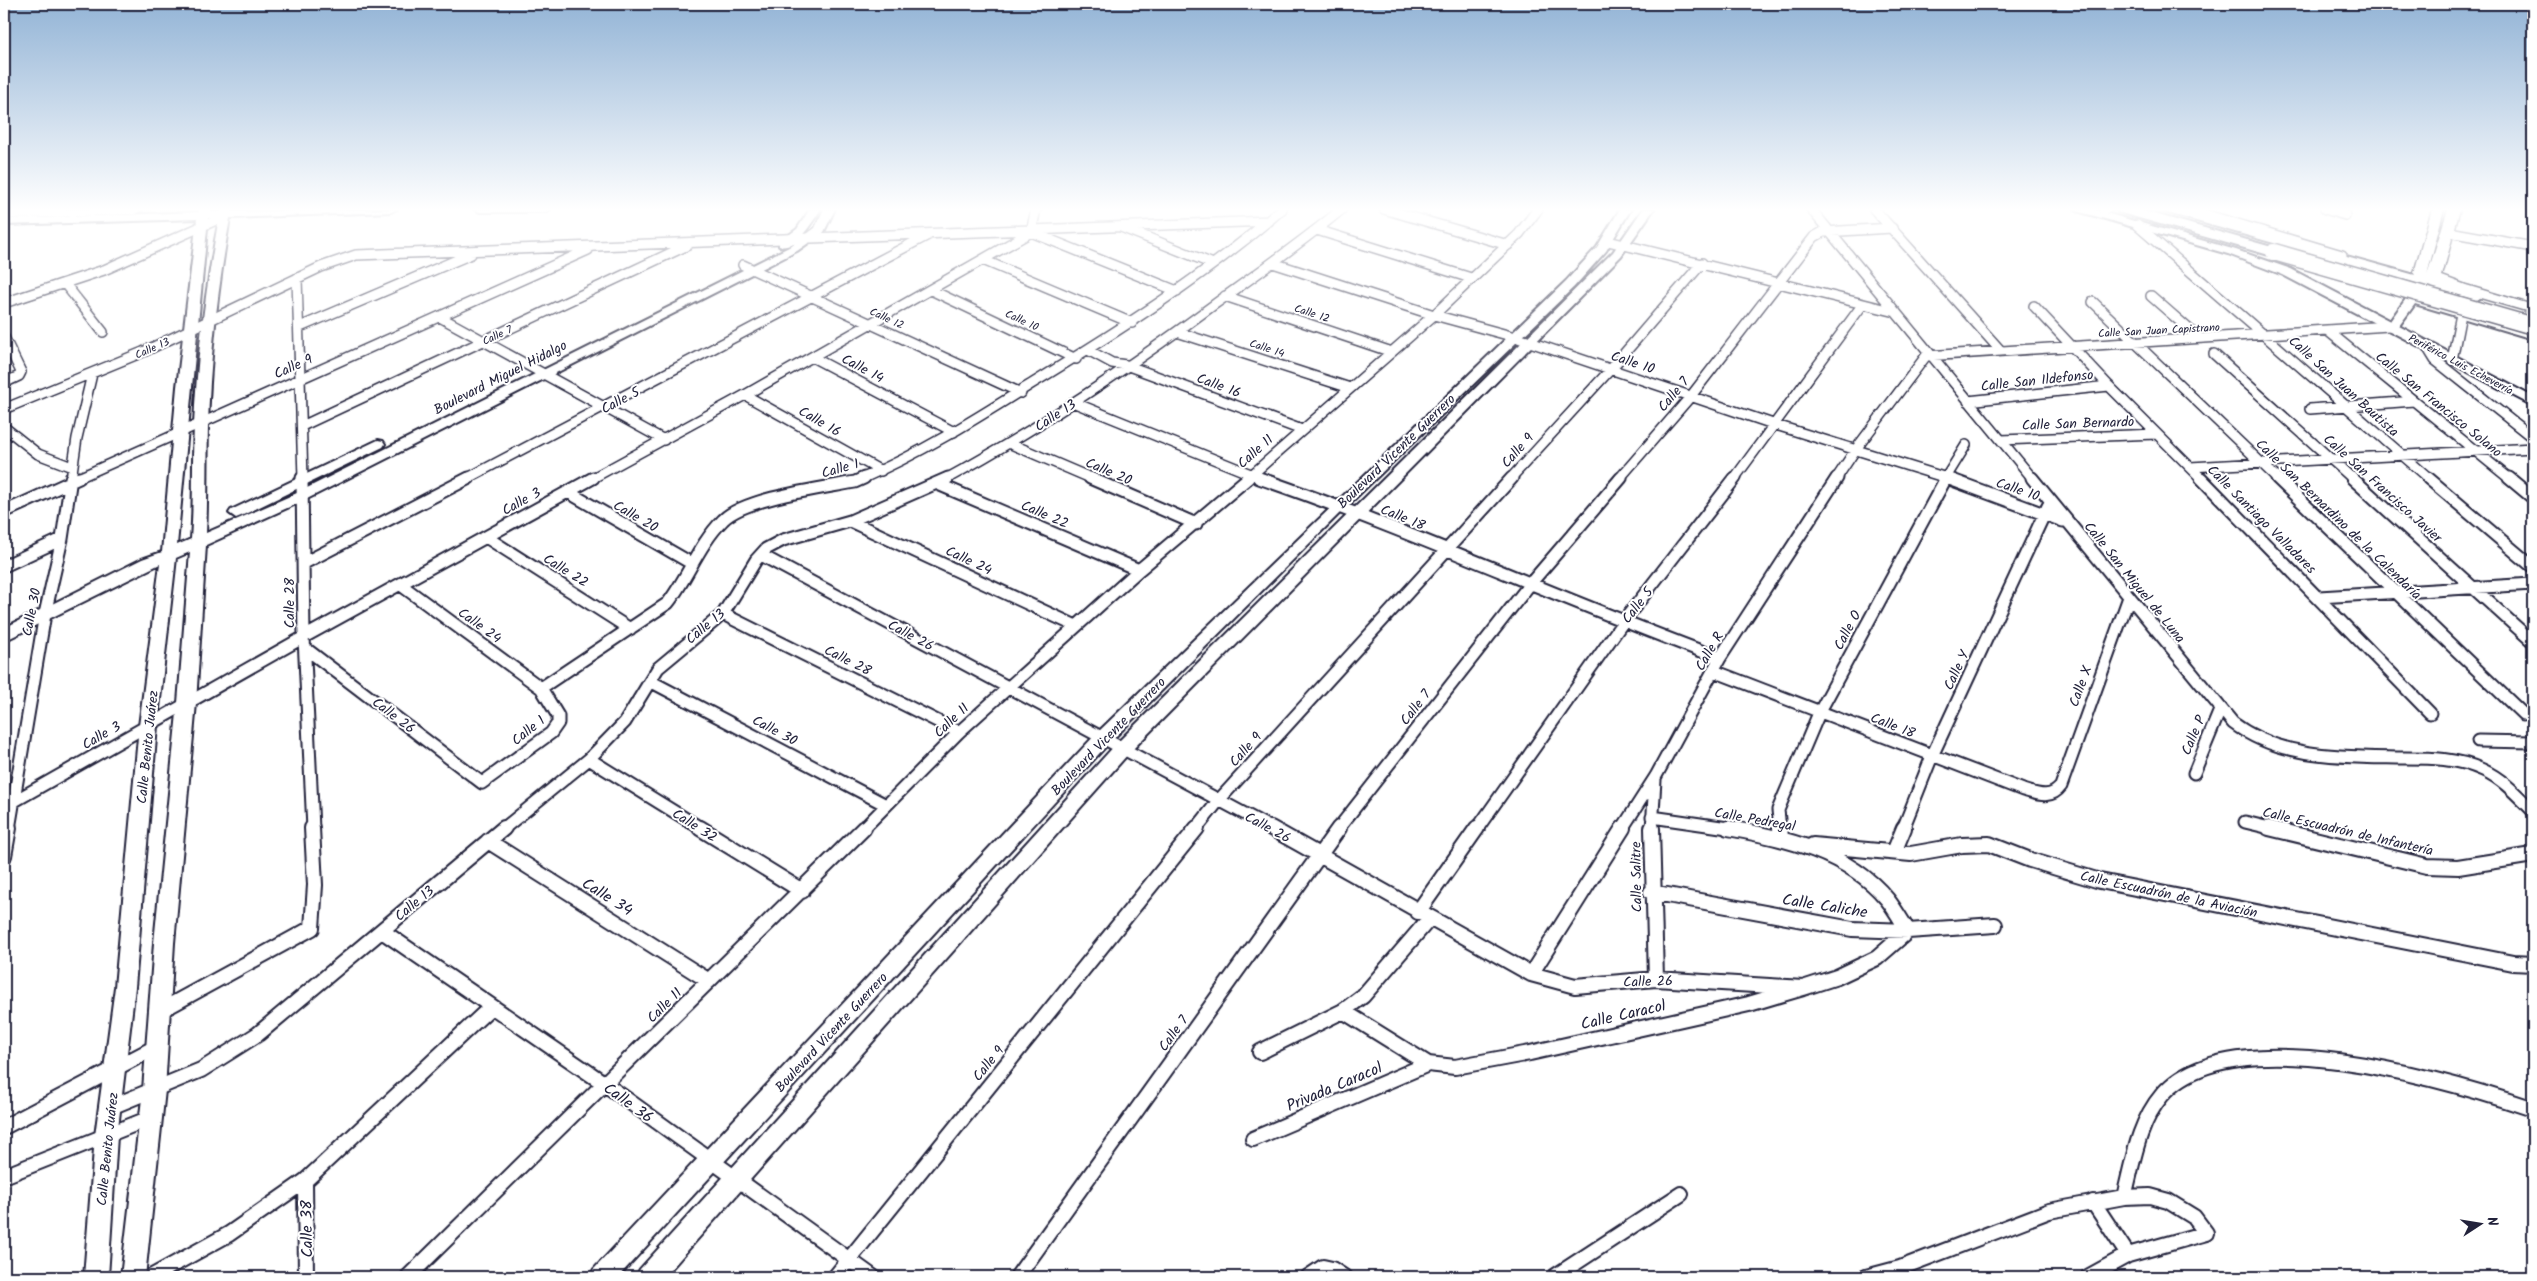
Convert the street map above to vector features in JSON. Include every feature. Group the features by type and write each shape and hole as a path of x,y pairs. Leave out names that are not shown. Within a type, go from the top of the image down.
{"highway":[{"path":"2343,269 2533,326"},
{"path":"2350,269 2533,318"}],"main road":[{"path":"2421,269 2420,273 2432,275 2461,288 2533,309"},
{"path":"2412,299 2435,269"}],"street":[{"path":"4,302 65,284 106,269"},
{"name":"Calle Benito Juárez","path":"96,1277 106,1136 111,1106 148,726 169,551 198,269"},
{"path":"134,1277 154,1090 158,1012 187,703 198,537 200,425 208,322 215,269"},
{"name":"Calle 13","path":"4,409 92,374 190,331 317,269"},
{"path":"300,327 436,269"},
{"name":"Calle 9","path":"4,512 547,269"},
{"name":"Calle 7","path":"302,426 637,269"},
{"name":"Boulevard Miguel Hidalgo","path":"4,635 169,551 302,489 744,269"},
{"name":"Calle 12","path":"752,269 1021,393"},
{"name":"Calle 5","path":"304,563 605,408 865,269"},
{"name":"Calle 3","path":"9,805 187,703 304,642 486,537 746,395 968,269"},
{"path":"1005,269 1132,323"},
{"path":"1124,269 1177,291"},
{"name":"Calle 1","path":"482,783 556,728 558,716 541,688 668,603 681,586 691,563 724,518 749,504 762,500 837,486 880,471 954,432 1076,359 1132,323 1207,269"},
{"name":"Calle 13","path":"111,1106 201,1070 258,1034 488,840 589,759 625,722 650,681 668,658 723,614 761,555 783,540 850,521 938,484 1011,444 1075,403 1265,269"},
{"name":"Calle 10","path":"1291,269 1523,340 1776,425 2048,508"},
{"path":"1441,269 1471,278"},
{"name":"Calle 11","path":"408,1277 802,891 959,732 1139,570 1196,524 1392,352 1481,269"},
{"name":"Boulevard Vicente Guerrero","path":"648,1277 1123,748 1357,514 1523,340 1570,284 1587,269"},
{"name":"Calle 9","path":"835,1277 1219,800 1610,370 1697,269"},
{"path":"1726,269 1896,312"},
{"name":"Calle 7","path":"1016,1277 1320,854 1530,584 1691,396 1790,269"},
{"name":"Calle San Miguel de Luna","path":"1860,269 2001,440 2048,508 2067,523 2220,710 2246,733 2257,740 2276,746 2368,757 2438,758 2470,765 2486,771 2504,784 2533,811"},
{"path":"1928,269 2000,351"},
{"name":"Calle San Juan Bautista","path":"2188,269 2403,457 2533,567"},
{"name":"Periférico Luis Echeverría","path":"2279,269 2533,402"},
{"path":"2303,269 2533,335"},
{"path":"2362,285 2370,284 2377,278 2376,274 2370,269"},
{"path":"2378,269 2403,276 2432,275 2478,297 2533,313"},
{"path":"2385,269 2403,276"},
{"name":"Calle 28","path":"158,1012 312,928 314,885 304,642 302,426 297,278"},
{"path":"65,284 103,332"},
{"name":"Calle 10","path":"931,290 1076,359"},
{"name":"Calle 12","path":"1225,296 1392,352"},
{"path":"2151,296 2199,338"},
{"path":"2461,314 2455,310 2452,301 2461,297 2478,297"},
{"path":"2389,326 2394,324 2412,299"},
{"name":"Calle San Bernardino de la Calendaría","path":"2093,302 2137,342 2260,463 2523,714"},
{"name":"Calle 5","path":"1260,1052 1343,1011 1380,980 1623,622 1776,425 1863,304"},
{"name":"Calle Santiago Valladares","path":"2034,306 2074,346 2109,386 2319,597 2430,713"},
{"path":"2452,360 2461,314"},
{"path":"440,317 486,340 664,440"},
{"name":"Calle San Juan Capistrano","path":"1930,355 2389,326"},
{"name":"Calle San Francisco Solano","path":"2328,331 2533,498"},
{"name":"Calle 14","path":"1177,332 1350,388"},
{"path":"4,337 20,366 20,376 4,383"},
{"name":"Boulevard Vicente Guerrero","path":"602,1277 711,1162 1103,738 1338,506 1523,340"},
{"path":"2427,347 2435,360 2533,438"},
{"name":"Calle 16","path":"1088,350 1112,363 1126,366 1302,430"},
{"name":"Calle San Francisco Javier","path":"2214,354 2533,642"},
{"name":"Calle R","path":"1530,974 1656,776 1720,658 1856,450 1923,359 1930,355"},
{"name":"Calle 14","path":"812,357 954,432"},
{"name":"Calle 30","path":"4,856 9,805 45,614 62,539 72,467 92,374"},
{"name":"Calle San Ildefonso","path":"1968,401 2109,386"},
{"name":"Calle 16","path":"746,395 880,471"},
{"path":"2310,409 2414,402"},
{"name":"Calle 18","path":"1075,403 1250,475 1338,506 1623,622 1720,658"},
{"path":"4,427 38,454 72,467"},
{"name":"Calle San Bernardo","path":"2001,440 2157,434"},
{"name":"Calle 20","path":"1011,444 1196,524"},
{"name":"Calle O","path":"1781,837 1778,810 1819,713 1946,478 1966,445"},
{"path":"2190,466 2403,457 2533,448"},
{"name":"Calle 22","path":"938,484 1139,570"},
{"name":"Calle 20","path":"568,492 691,563"},
{"name":"Calle Y","path":"1894,852 1932,756 2048,508"},
{"name":"Calle 24","path":"850,521 1076,626"},
{"name":"Calle 22","path":"486,537 630,629"},
{"path":"4,566 62,539"},
{"name":"Calle 26","path":"761,555 1320,854 1530,974 1575,986 1656,979 1803,988"},
{"path":"2319,597 2533,584"},
{"name":"Calle 24","path":"401,585 541,688"},
{"name":"Calle X","path":"2060,786 2128,597"},
{"name":"Calle 28","path":"723,614 959,732"},
{"name":"Calle 26","path":"304,642 482,783"},
{"name":"Calle 18","path":"1714,671 1819,713 2037,795 2051,795 2057,792 2060,786"},
{"name":"Calle 30","path":"650,681 886,805"},
{"name":"Calle P","path":"2194,773 2220,710"},
{"path":"2478,741 2533,742"},
{"name":"Calle 32","path":"589,759 802,891"},
{"name":"Calle Salitre","path":"1656,776 1652,817 1651,892 1656,979"},
{"name":"Calle Pedregal","path":"1652,817 1781,837 1807,844 1852,868 1873,884 1898,912 1908,931"},
{"name":"Calle Escuadrón de Infantería","path":"2246,822 2370,853 2442,868 2484,864 2533,855"},
{"name":"Calle 34","path":"488,840 709,981"},
{"name":"Calle Escuadrón de la Aviación","path":"1807,844 1911,854 1962,845 1989,844 2030,860 2100,881 2490,959 2533,964"},
{"name":"Calle Caliche","path":"1651,892 1852,929 1908,931 1995,925"},
{"name":"Calle 36","path":"382,931 605,1084 873,1277"},
{"name":"Calle Caracol","path":"1343,1011 1428,1064 1454,1066 1488,1061 1748,1004 1803,988 1837,977 1877,958 1908,931"},
{"path":"151,1277 229,1234 305,1181 491,1007"},
{"path":"4,1127 156,1047"},
{"path":"2124,1196 2141,1137 2153,1108 2163,1094 2180,1080 2197,1069 2213,1064 2294,1057 2367,1063 2458,1084 2533,1110"},
{"name":"Privada Caracol","path":"1253,1139 1428,1064"},
{"path":"4,1176 150,1118"},
{"name":"Calle 38","path":"305,1181 306,1277"},
{"path":"1554,1277 1681,1194"},
{"path":"1866,1277 1900,1268 2049,1211 2124,1196 2150,1196 2168,1201 2194,1217 2206,1233 2180,1242 2128,1255 2088,1277"},
{"path":"2093,1202 2128,1255"},
{"path":"1308,1277 1323,1267 1338,1273"}]}
